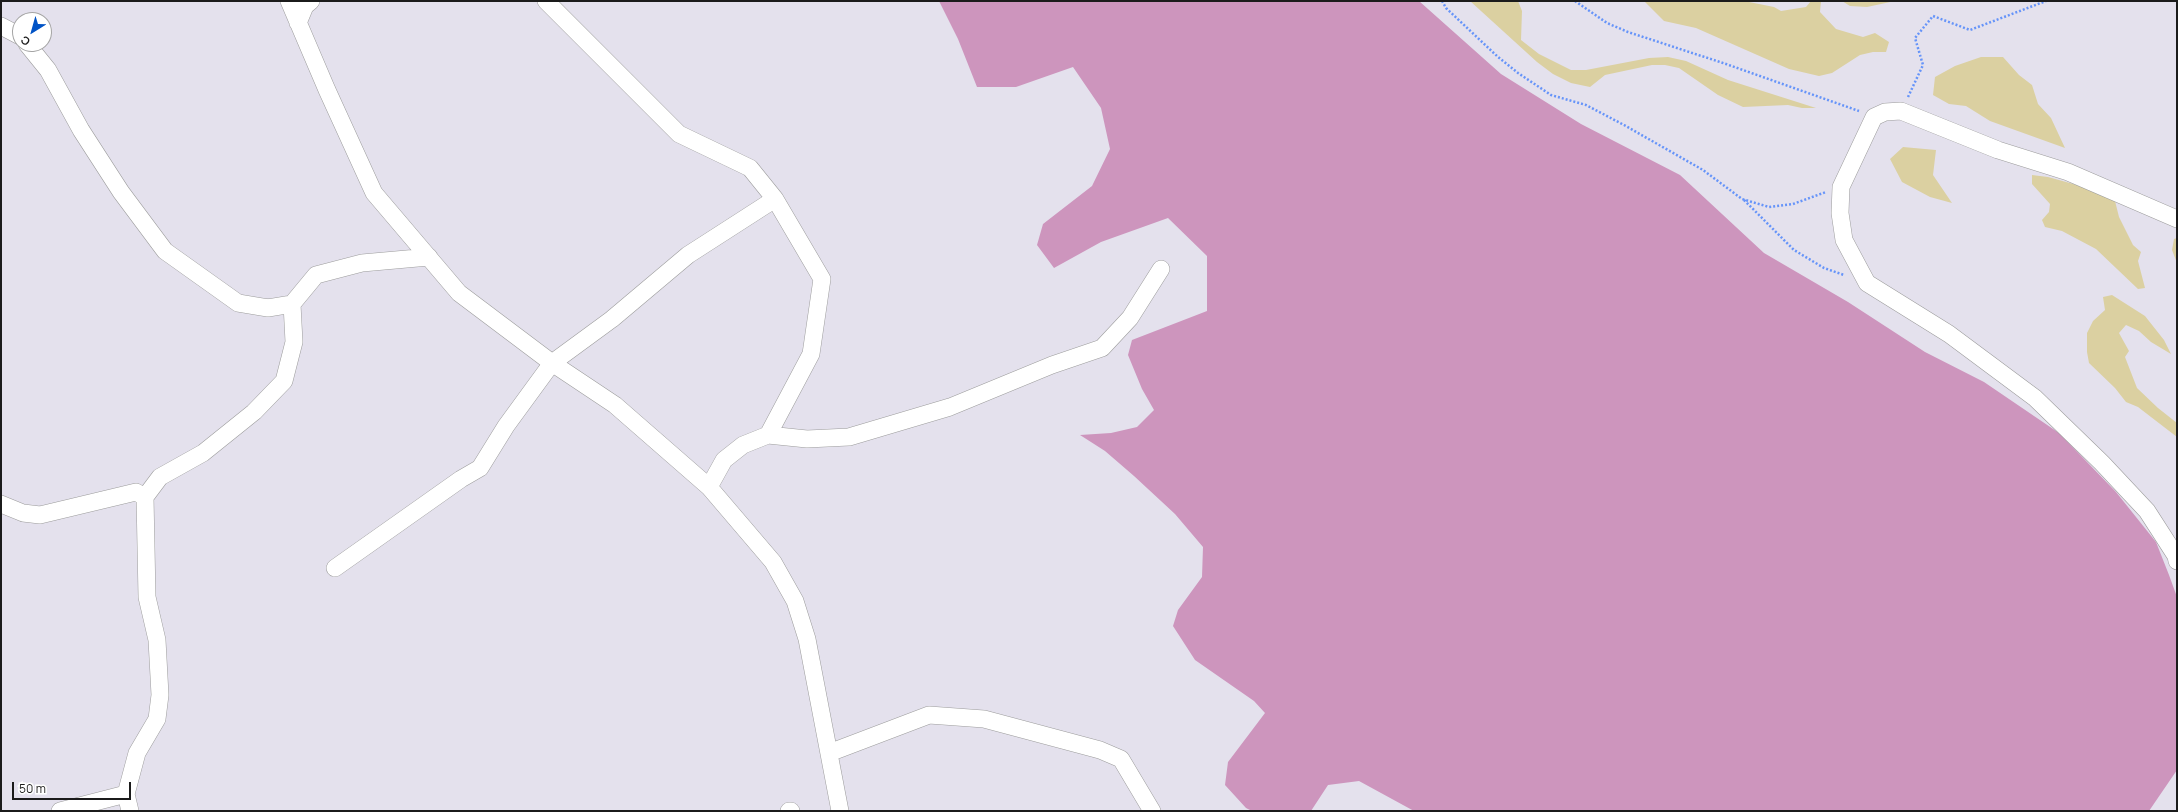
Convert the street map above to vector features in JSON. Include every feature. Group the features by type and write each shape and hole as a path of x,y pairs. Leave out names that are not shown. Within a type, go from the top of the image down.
{"lane":[{"path":"289,1 374,193 459,293 552,363 615,405 709,487 773,562 795,601 807,640 840,811"},
{"path":"298,23 305,6 311,1"},
{"path":"546,1 679,134 750,168 775,199 822,278 811,354 768,435"},
{"path":"1,26 12,32"},
{"path":"33,52 48,70 81,130 121,192 165,251 238,303 268,308 292,304 316,275 362,263 429,257"},
{"path":"2177,219 2068,172 1998,150 1901,111 1885,112 1874,117 1841,187 1840,213 1844,240 1867,283 1950,334 2035,398 2102,463 2147,512 2176,556 2177,561"},
{"path":"335,568 461,479 480,468 506,426 552,363 612,319 688,255 775,199"},
{"path":"709,487 724,460 743,445 768,435 807,439 849,437 950,407 1052,365 1102,348 1130,318 1161,269"},
{"path":"130,811 126,794 137,754 157,719 160,695 157,640 147,597 145,497 160,477 203,454 254,412 284,382 294,342 292,304"},
{"path":"1,504 24,514 40,515 136,492 145,497"},
{"path":"829,753 930,715 984,720 1100,750 1121,759 1152,811"},
{"path":"60,811 126,794"}],"path":[{"path":"1442,1 1446,8 1498,57 1534,84 1551,95 1586,105 1704,170 1742,198 1794,250 1824,268 1867,283"},
{"path":"1575,1 1607,23 1628,32 1726,64 1874,117"},
{"path":"1901,111 1923,65 1915,38 1933,16 1970,30 2046,1"},
{"path":"1742,198 1769,207 1793,204 1841,187"}],"shaded area":[{"path":"939,1 1419,1 1501,74 1581,124 1680,175 1764,253 1848,302 1925,352 1984,382 2059,433 2116,492 2156,542 2177,597 2177,770 2149,811 1414,811 1359,781 1328,785 1311,811 1252,811 1246,808 1225,785 1228,762 1265,713 1254,701 1195,660 1173,626 1178,610 1202,577 1203,547 1175,514 1134,476 1105,451 1080,435 1111,433 1137,427 1154,410 1142,389 1128,355 1132,340 1207,311 1207,256 1168,218 1101,242 1054,268 1037,245 1043,224 1092,186 1110,149 1101,108 1073,67 1016,87 977,87 958,39"},
{"path":"1470,1 1518,1 1522,11 1521,40 1539,54 1571,70 1586,70 1649,58 1668,57 1686,61 1728,80 1816,108 1802,108 1788,105 1743,107 1718,95 1679,68 1665,65 1652,65 1605,75 1590,87 1571,83 1553,74 1537,62"},
{"path":"1644,1 1744,1 1774,7 1781,11 1806,7 1811,1 1821,1 1820,12 1836,29 1863,37 1875,33 1889,42 1886,52 1873,52 1860,55 1832,73 1819,76 1789,69 1696,28 1664,21"},
{"path":"1842,1 1895,1 1867,7 1850,6"},
{"path":"1981,57 2003,57 2019,75 2032,85 2038,104 2051,118 2065,148 1990,121 1966,106 1949,104 1933,95 1935,77 1955,66"},
{"path":"1903,147 1936,150 1933,175 1952,203 1930,197 1902,182 1890,159"},
{"path":"2032,175 2048,177 2077,185 2115,201 2119,217 2133,245 2141,252 2138,261 2145,288 2138,289 2096,249 2062,231 2045,227 2042,220 2049,212 2050,204 2032,184"},
{"path":"2177,238 2177,263 2172,250 2174,239"},
{"path":"2112,295 2145,316 2164,340 2171,354 2151,342 2139,331 2126,325 2119,333 2129,351 2125,357 2137,388 2158,408 2177,423 2177,437 2138,407 2126,402 2115,388 2089,363 2087,352 2087,333 2093,321 2105,310 2103,297"}]}
